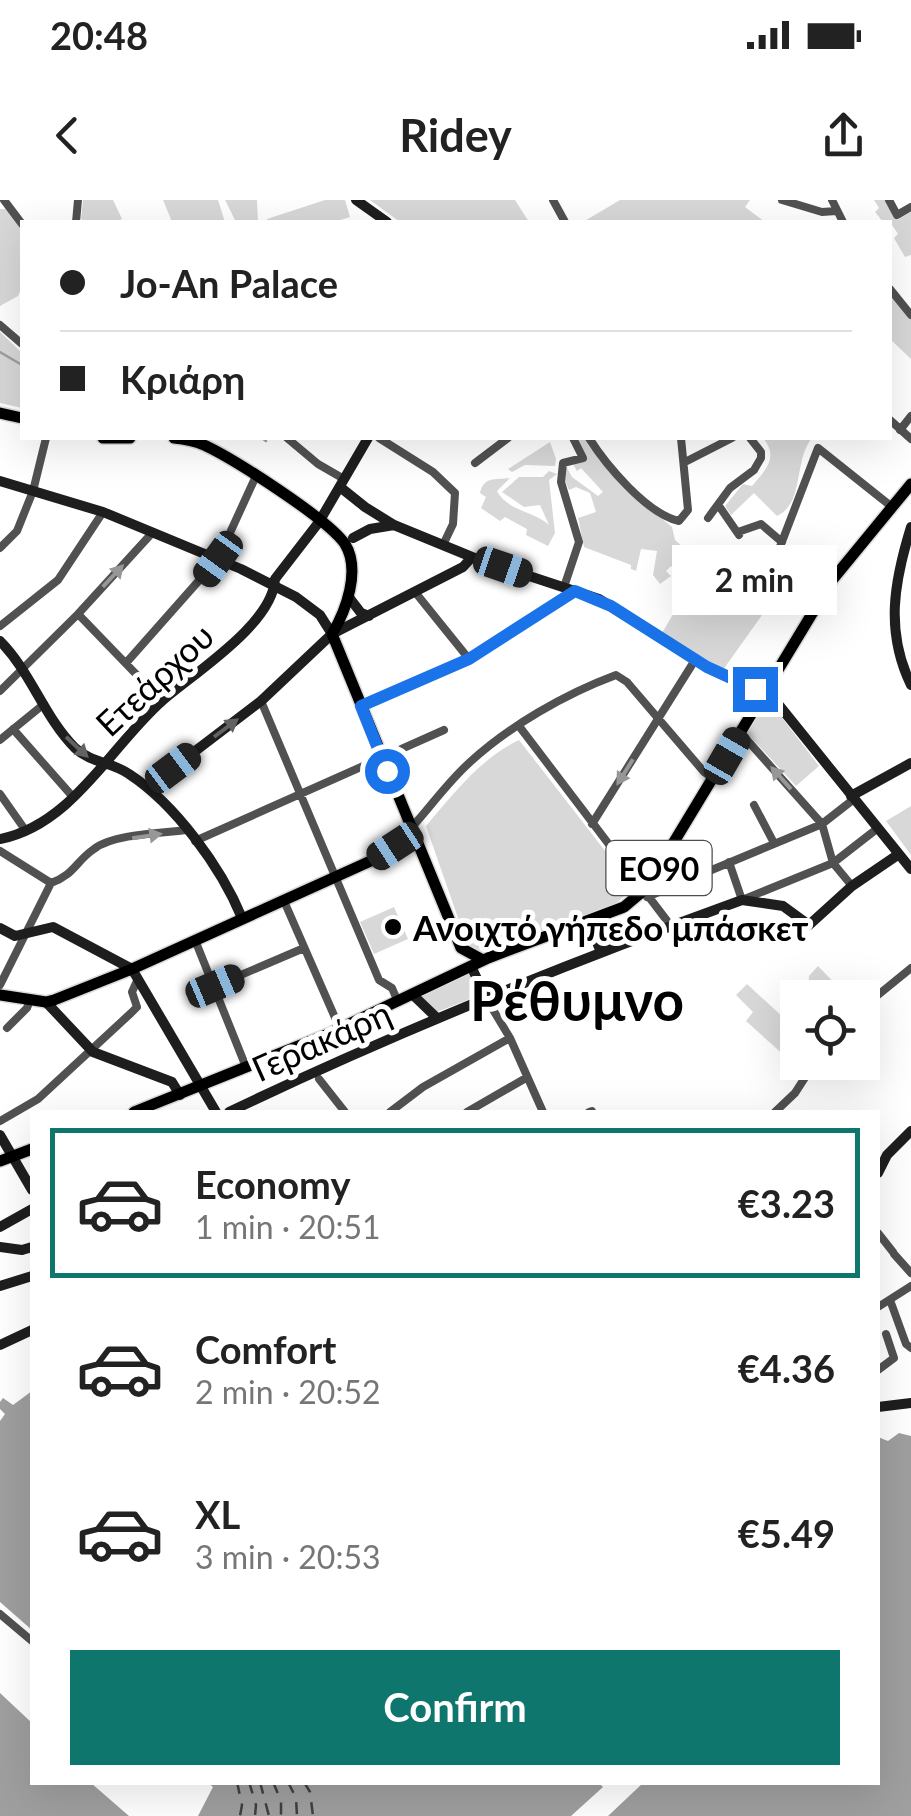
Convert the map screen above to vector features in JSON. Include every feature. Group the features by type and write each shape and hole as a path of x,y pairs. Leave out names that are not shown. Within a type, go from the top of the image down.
{"main road":[{"path":"186,440 199,442 256,476 349,541 348,596 332,634 461,948 477,963"},
{"name":"ΕΟ90","path":"139,1110 340,1029 477,963 624,907 645,894 816,606 848,558 908,493"},
{"path":"0,995 46,1002 134,975 195,940 395,846 412,827"},
{"path":"453,974 461,948"},
{"path":"6,1159 30,1150"}],"street":[{"path":"4,200 20,221"},
{"path":"356,200 384,220"},
{"path":"782,200 822,212 836,211"},
{"path":"832,200 842,220"},
{"path":"889,200 897,215 911,206"},
{"path":"365,220 370,210"},
{"path":"907,303 911,314"},
{"path":"0,326 20,342"},
{"path":"900,430 911,416"},
{"path":"892,422 911,439"},
{"path":"0,548 18,531 46,440"},
{"path":"289,440 373,512 394,525 611,606 696,660 776,701 911,870"},
{"name":"Ετεάρχου","path":"26,832 72,797 162,701 256,619 275,578 319,522 367,440"},
{"path":"382,440 424,465 454,492 454,522 443,545"},
{"path":"475,463 505,440"},
{"path":"361,706 469,659 569,589 579,542 561,478 564,463 583,458 575,440"},
{"path":"591,440 620,478 664,515 679,521 688,510 682,440"},
{"path":"685,462 728,440"},
{"path":"708,518 730,488 754,470 760,452 751,440"},
{"path":"816,606 780,556 821,440"},
{"path":"818,448 892,507"},
{"path":"126,662 218,559 256,476"},
{"path":"0,481 102,512 218,559 296,597 320,616 332,634"},
{"path":"720,506 739,534 761,524 782,542"},
{"path":"0,626 58,580 102,512"},
{"path":"349,541 373,512"},
{"path":"349,541 370,528 394,525"},
{"path":"911,528 898,571 893,609 897,648 911,684"},
{"path":"0,691 153,532"},
{"path":"148,787 261,701 332,634 462,567 472,557"},
{"path":"415,592 469,659"},
{"path":"348,596 361,613 369,616"},
{"path":"78,614 162,701"},
{"path":"0,641 24,669 76,749 91,760 124,770 148,787 187,830 220,873 242,918"},
{"path":"592,824 696,660"},
{"path":"412,827 468,764 519,726 607,678 622,676 704,772 714,778"},
{"path":"261,701 379,980 392,988 398,1002"},
{"path":"0,740 44,704"},
{"path":"519,726 670,926"},
{"path":"13,729 72,797"},
{"path":"196,841 444,730"},
{"path":"740,732 822,824 833,863 852,886"},
{"path":"645,894 822,824 852,797 911,766"},
{"path":"0,794 26,832 0,839"},
{"path":"754,805 774,843"},
{"path":"742,900 833,863 878,828"},
{"path":"0,984 51,882 66,877 93,849 107,842 187,830"},
{"path":"0,851 51,882"},
{"path":"742,900 783,906 809,925 852,886 899,854"},
{"path":"728,862 742,900"},
{"name":"Γερακάρη","path":"232,1110 437,1018 742,900"},
{"path":"284,901 340,1029"},
{"path":"588,921 601,952"},
{"path":"0,928 15,936 53,927 134,975 215,1110"},
{"path":"195,940 246,1067"},
{"path":"215,986 304,948"},
{"path":"477,963 486,998 510,1038 541,1110"},
{"path":"880,993 911,968"},
{"path":"0,1121 38,1099 93,1052 137,1007 132,992 134,975"},
{"path":"413,995 437,1018"},
{"path":"7,1028 30,1000"},
{"path":"46,1002 93,1052 172,1082 180,1095"},
{"path":"393,1110 423,1086 510,1038"},
{"path":"470,1110 526,1078"},
{"path":"319,1079 343,1110"},
{"path":"778,1110 803,1080"},
{"path":"880,1169 911,1131"},
{"path":"0,1134 6,1159 30,1188"},
{"path":"0,1227 30,1210"},
{"path":"880,1236 911,1273"},
{"path":"0,1247 30,1248"},
{"path":"0,1286 30,1277"},
{"path":"880,1305 911,1286"},
{"path":"890,1300 911,1348"},
{"path":"0,1345 30,1331"},
{"path":"880,1368 894,1358 886,1334"},
{"path":"880,1408 911,1403"},
{"path":"0,1614 30,1640"}],"shaded area":[{"path":"83,200 113,200 122,219 84,220"},
{"path":"163,200 218,200 224,220 171,220"},
{"path":"225,200 257,200 258,220 235,220"},
{"path":"325,200 345,200 350,217 340,220 267,219"},
{"path":"370,200 515,200 528,220 397,220"},
{"path":"620,200 750,200 745,207 762,220 586,220"},
{"path":"874,200 885,200 897,220 911,212 911,255 905,257 894,238 898,234 892,220 881,220 875,212 879,208"},
{"path":"0,209 6,209 20,227 20,292 0,306"},
{"path":"892,297 911,320 911,359 892,341"},
{"path":"0,332 20,351 20,408 0,403"},
{"path":"578,440 587,440 624,487 672,527 675,540 690,553 692,560 700,556 705,566 686,581 671,566 666,571 671,576 660,584 653,575 657,551 641,549 636,571 631,565 584,547 578,518 596,512 590,493 576,487 569,490 563,476 566,466 572,477 598,496 603,492 573,464 585,461"},
{"path":"764,440 811,440 802,458 792,502 777,516 754,493 731,515 725,506 743,484 752,486 762,474 769,463"},
{"path":"550,442 555,466 525,465 512,472 508,469"},
{"path":"549,471 557,474 549,480 555,533 548,546 526,535 527,529 505,517 500,521 481,508 486,497 480,493 484,484 510,478 497,491 502,498 549,525 540,505 524,507 502,492 519,477 543,477"},
{"path":"770,558 787,580 723,670 662,633 679,604 693,612 726,597"},
{"path":"762,706 770,710 773,706 819,766 796,786 747,733"},
{"path":"519,740 630,883 628,893 615,904 478,954 467,944 426,826 480,767"},
{"path":"911,806 911,855 886,821"},
{"path":"394,907 408,939 374,954 360,922"},
{"path":"818,966 832,980 809,980"},
{"path":"468,969 480,995 437,1012 420,995"},
{"path":"747,984 780,1014 780,1052 746,1021 753,1012 736,995"},
{"path":"30,1392 30,1628 0,1602 0,1421 5,1414 0,1402 3,1398 13,1405"},
{"path":"899,1433 911,1436 911,1816 608,1816 641,1785 880,1785 880,1438 888,1441"},
{"path":"0,1693 30,1721 30,1785 93,1785 129,1816 0,1816"},
{"path":"210,1785 603,1787 571,1816 198,1816 213,1787"}],"waterway":[{"path":"0,352 20,364"}],"ferry route":[{"path":"238,1785 240,1816"},
{"path":"250,1785 255,1816"},
{"path":"261,1785 269,1816"},
{"path":"274,1785 281,1801 281,1816"},
{"path":"290,1785 296,1798 297,1816"},
{"path":"306,1785 313,1816"}],"place":[{"name":"Ανοιχτό γήπεδο μπάσκετ","path":"393,927"}],"district":[{"name":"Ρέθυμνο","path":"577,1000"}],"route":[{"path":"387,771 361,706 469,659 575,591 611,606 707,667 755,689"}]}
